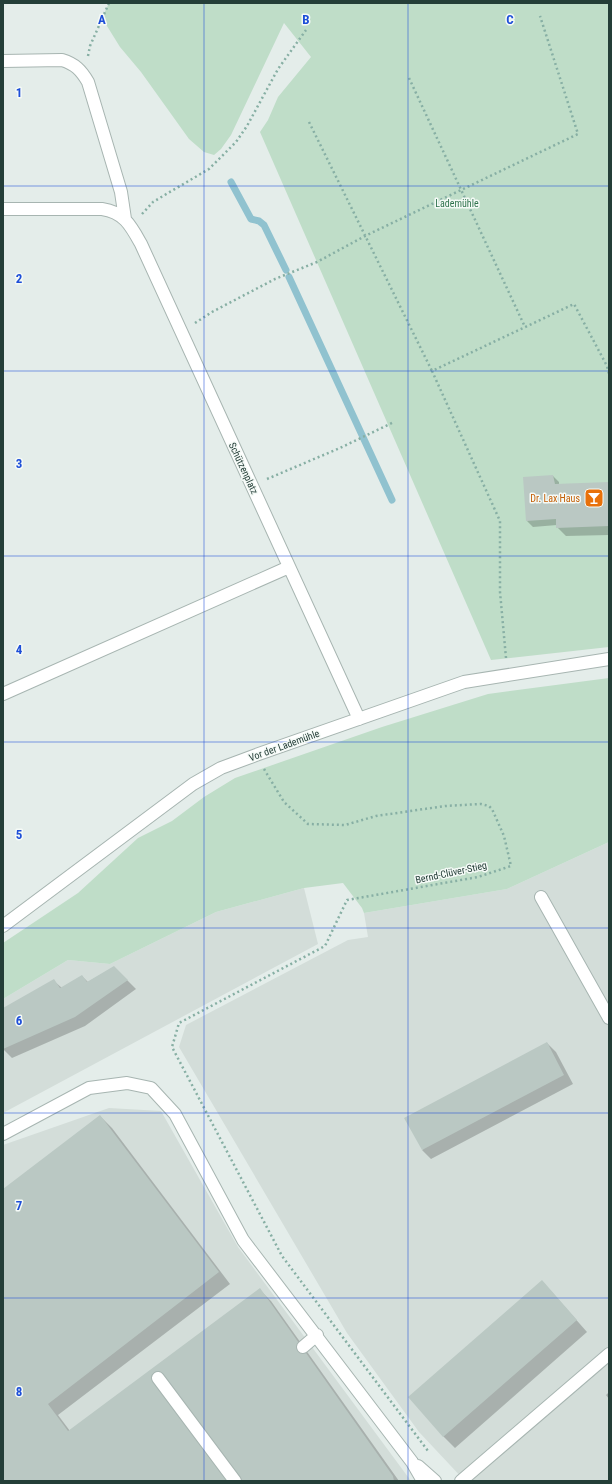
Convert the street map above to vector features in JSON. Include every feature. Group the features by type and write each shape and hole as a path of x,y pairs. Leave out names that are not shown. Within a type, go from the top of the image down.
{"street":[{"path":"3,62 62,60 70,62 77,67 88,82 121,192 127,222"},
{"path":"3,209 102,209 111,210 118,213 127,222"},
{"name":"Schützenplatz","path":"127,222 141,244 359,719"},
{"path":"3,694 289,567"},
{"name":"Vor der Lademühle","path":"3,926 193,784 221,768 256,754 464,682 609,659"},
{"path":"541,897 609,1018"},
{"path":"3,1134 89,1088 127,1083 151,1088 175,1114 243,1240 317,1335 412,1462 423,1481"},
{"path":"303,1347 317,1335"},
{"path":"461,1481 609,1354"},
{"path":"158,1378 235,1481"},
{"path":"412,1462 435,1481"}],"path":[{"path":"88,82 87,61 90,46 109,3"},
{"path":"182,334 212,312 276,279 317,262 366,236 578,134 540,16"},
{"path":"127,222 153,202 209,169 236,142 247,126 278,69 306,30"},
{"path":"409,78 525,327"},
{"path":"309,122 432,371 500,521 500,592 507,675"},
{"path":"432,371 574,304 607,366 609,374"},
{"path":"252,486 394,422"},
{"name":"Bernd-Clüver-Stieg","path":"256,754 284,802 308,824 345,825 376,816 445,806 481,804 489,806 492,809 504,836 511,866 478,877 347,900 325,946 179,1023 172,1047 282,1256 431,1455"}],"shaded area":[{"path":"609,842 609,1481 465,1481 419,1432 347,1333 179,1047 186,1025 348,940 368,937 364,913 507,889"},
{"path":"304,888 318,944 3,1113 3,999 68,960 110,964 216,912"},
{"path":"109,1108 161,1111 238,1247 411,1481 3,1481 3,1145"}],"green space":[{"name":"Lademühle","path":"109,3 609,3 609,647 491,660 260,132 268,120 278,97 311,57 284,23 231,135 221,149 214,155 204,152 189,139 141,72 120,47 102,18"},
{"path":"609,678 609,842 507,889 364,913 362,908 343,883 304,888 216,912 110,964 68,960 3,999 3,943 78,893 138,838 172,821 204,797 235,778 382,727 488,694"}],"building":[{"path":"553,475 555,484 609,482 609,526 556,528 556,519 526,521 523,477"},
{"path":"114,966 128,980 75,1017 3,1049 3,1008 54,979 60,988 82,975 87,982"},
{"path":"547,1042 564,1075 422,1150 404,1118"},
{"path":"100,1115 219,1272 48,1404 68,1431 260,1288 393,1476 394,1481 3,1481 3,1189"},
{"path":"542,1280 577,1320 443,1437 408,1397"}],"waterway":[{"path":"231,182 251,219 259,221 264,225 286,270"},
{"path":"289,277 392,500"}],"place":[{"name":"Dr. Lax Haus","path":"594,498"}]}
